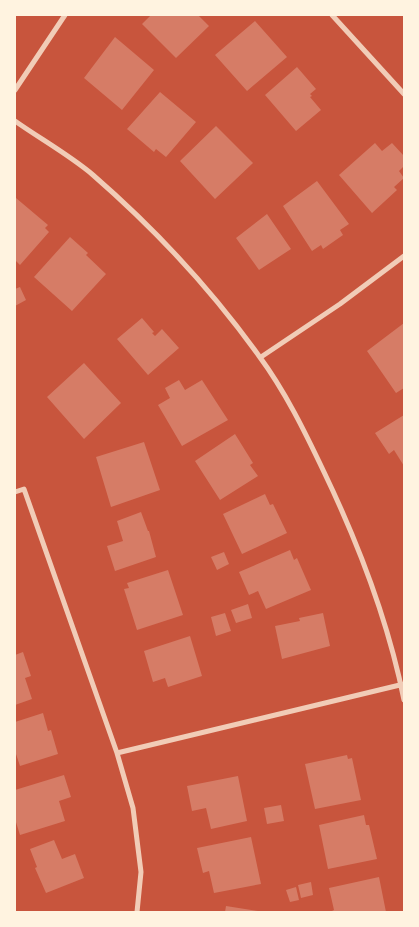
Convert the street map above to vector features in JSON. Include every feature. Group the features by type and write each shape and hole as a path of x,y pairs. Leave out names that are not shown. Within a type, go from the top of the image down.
{"street":[{"path":"15,90 65,15"},
{"path":"332,15 404,94"},
{"path":"15,121 91,174 164,242 213,296 260,357 303,428 338,502 367,572 389,635 402,684 404,700"},
{"path":"260,357 340,304 404,256"},
{"path":"15,492 24,489 117,753 133,808 141,872 137,912"},
{"path":"117,753 402,684"}],"building":[{"path":"151,15 198,15 209,26 176,58 142,24"},
{"path":"255,21 287,57 247,91 215,55"},
{"path":"115,37 154,70 122,110 84,78"},
{"path":"297,67 316,89 310,94 312,96 310,97 321,110 296,131 265,95"},
{"path":"160,92 196,122 166,157 156,149 154,152 127,129"},
{"path":"216,126 253,163 215,199 180,161"},
{"path":"375,143 382,151 392,143 404,156 404,166 399,171 404,178 394,187 397,190 372,213 339,175"},
{"path":"317,181 349,224 340,230 343,235 323,249 321,245 312,251 283,206"},
{"path":"16,198 48,225 45,228 49,232 20,265 15,260"},
{"path":"267,214 291,249 259,270 236,238"},
{"path":"70,237 88,253 86,255 106,274 72,311 34,277"},
{"path":"20,287 26,300 15,306 15,289"},
{"path":"142,318 154,332 152,333 155,336 162,329 179,348 148,375 117,339"},
{"path":"404,323 404,388 396,393 367,351"},
{"path":"84,363 121,403 84,439 47,397"},
{"path":"179,380 185,390 202,380 228,420 182,446 158,405 170,398 165,388"},
{"path":"404,415 404,466 394,450 389,454 375,433"},
{"path":"235,434 253,463 250,465 258,476 220,500 195,461"},
{"path":"144,442 160,490 111,507 96,457"},
{"path":"265,494 270,505 273,504 287,533 242,554 223,514"},
{"path":"141,512 149,531 156,557 115,571 107,546 123,541 117,521"},
{"path":"290,550 294,560 297,558 311,590 266,609 258,591 249,595 239,572"},
{"path":"224,552 229,564 217,570 211,557"},
{"path":"168,570 183,615 137,630 124,589 129,588 127,583"},
{"path":"248,604 252,618 236,623 231,610"},
{"path":"225,613 231,631 216,636 211,617"},
{"path":"323,613 330,646 282,659 275,626 300,621 299,618"},
{"path":"190,636 202,676 168,687 165,678 153,682 144,651"},
{"path":"23,652 31,676 25,678 32,699 15,705 15,655"},
{"path":"43,713 48,731 51,730 58,754 20,766 15,751 15,722"},
{"path":"347,755 348,759 352,758 361,800 315,809 305,764"},
{"path":"64,775 71,797 59,801 65,821 20,835 15,819 15,790"},
{"path":"238,776 247,821 211,829 206,808 192,811 187,786"},
{"path":"281,805 284,821 267,824 264,808"},
{"path":"364,815 366,825 369,825 377,859 328,869 319,825"},
{"path":"251,837 261,884 214,893 209,871 203,873 197,848"},
{"path":"54,840 62,859 75,854 84,878 46,893 35,868 37,867 30,849"},
{"path":"379,877 386,912 330,912 334,910 329,888"},
{"path":"311,882 313,895 301,898 298,885"},
{"path":"296,887 299,900 290,902 286,890"},
{"path":"226,906 258,911 258,912 225,912"}]}
